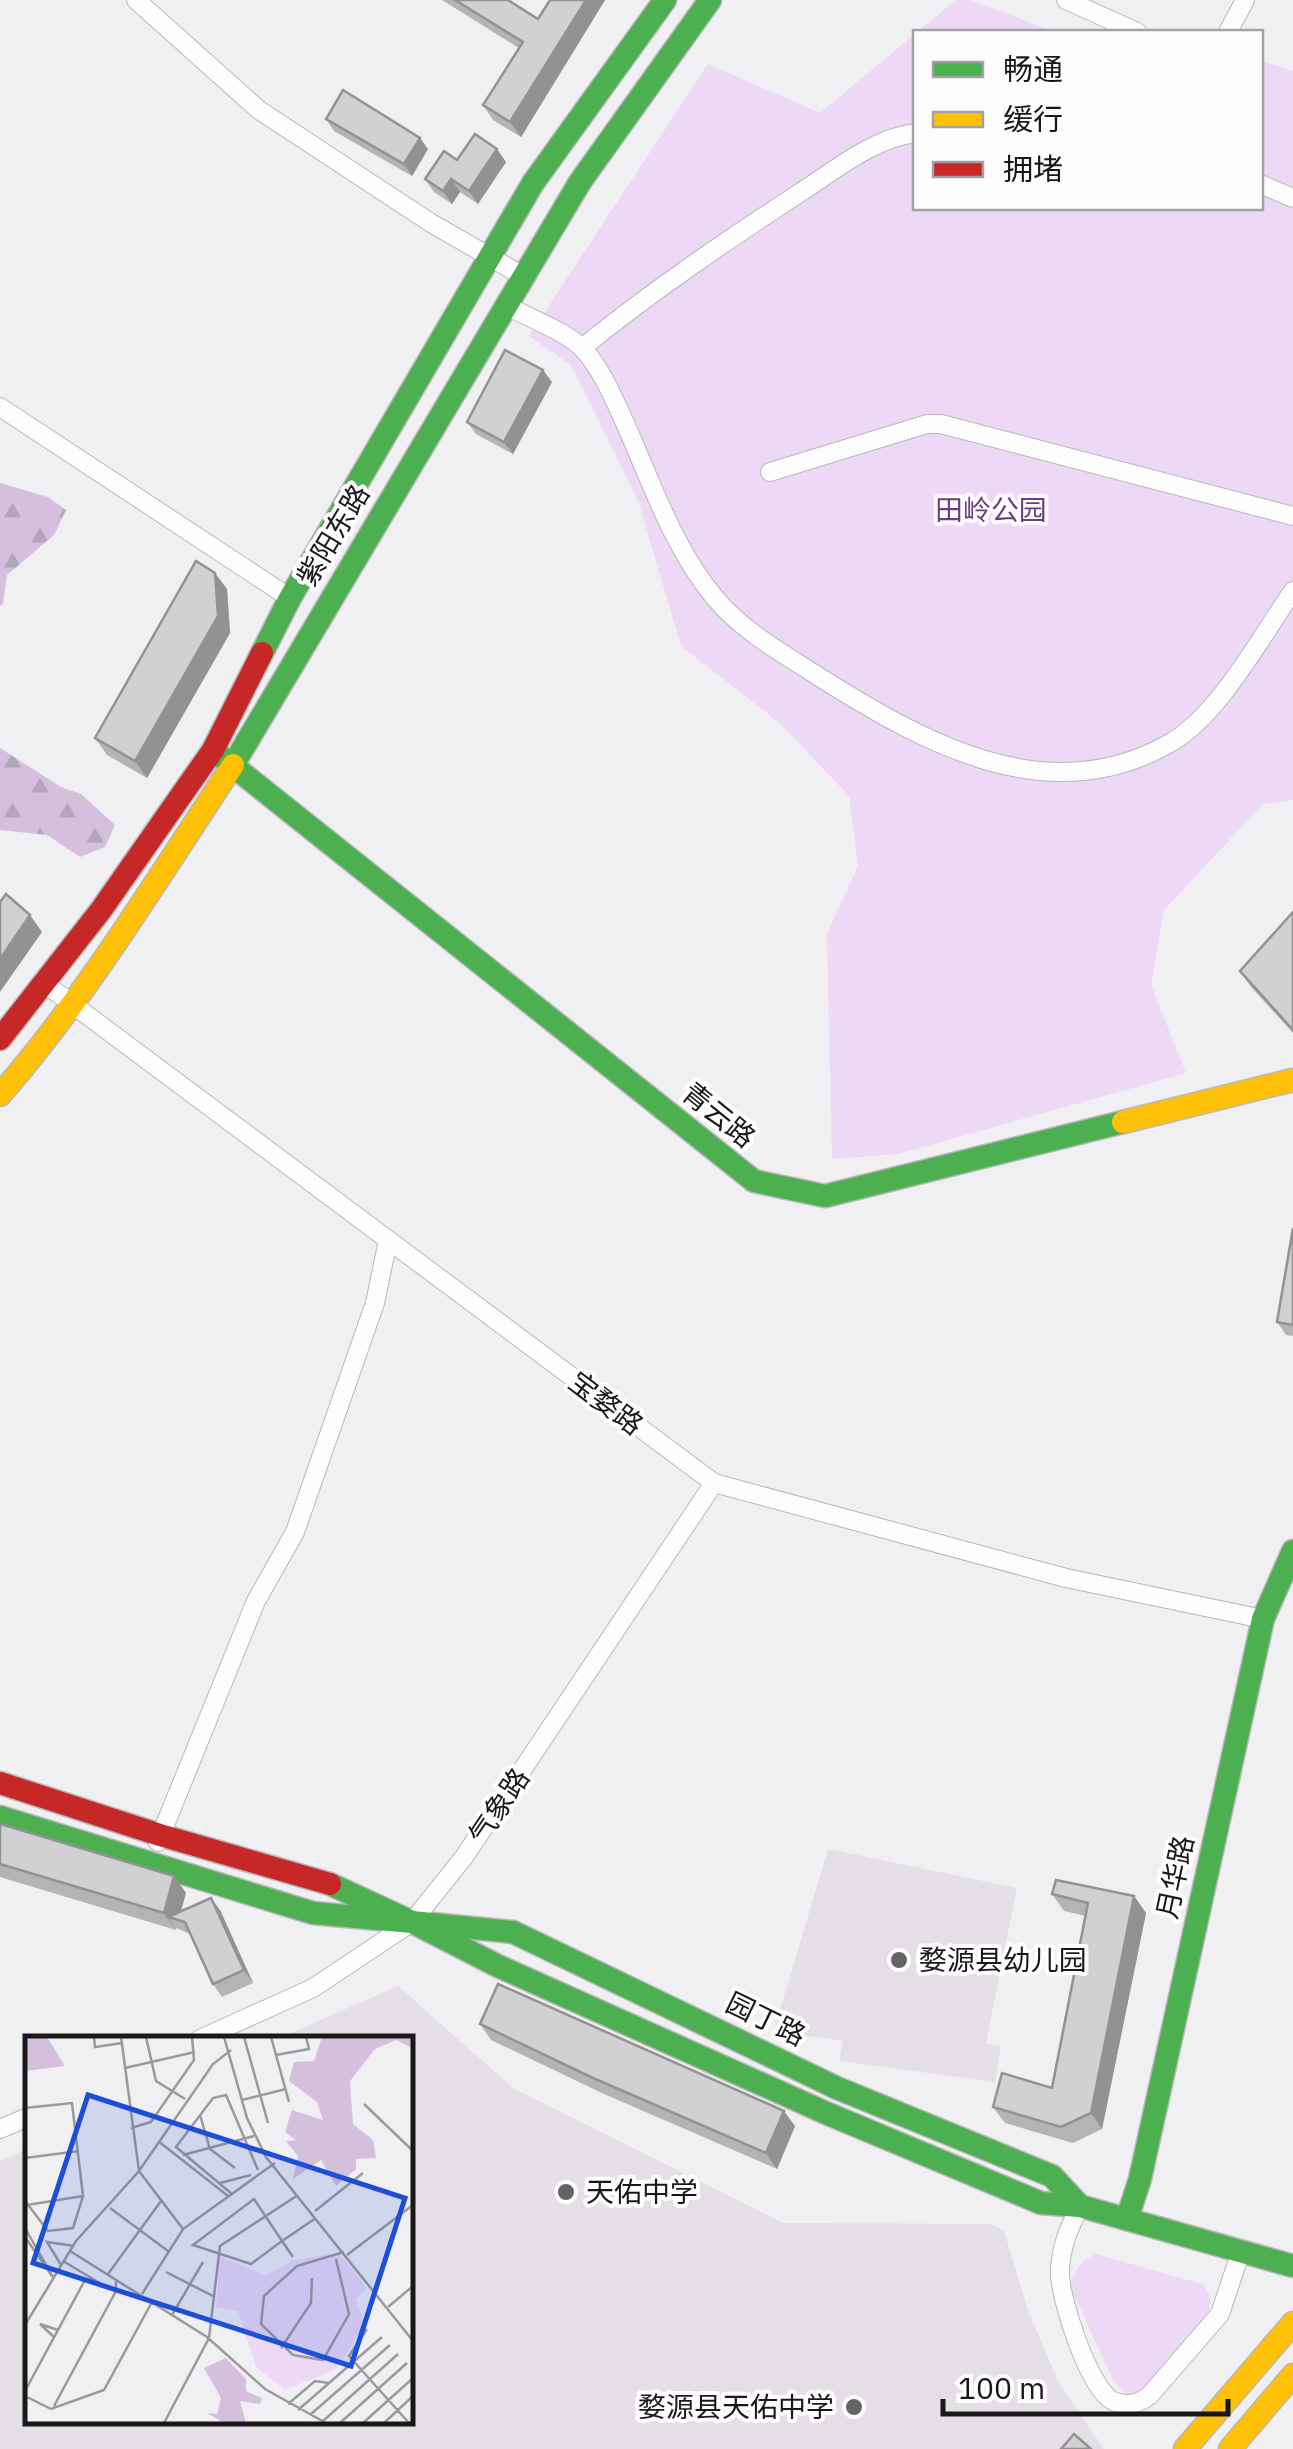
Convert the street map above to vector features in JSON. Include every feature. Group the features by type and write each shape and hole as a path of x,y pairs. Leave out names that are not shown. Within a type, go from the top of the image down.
{"main road":[{"name":"紫阳东路","path":"0,1039 101,910 212,750 290,598 534,183 664,0"},
{"name":"紫阳东路","path":"0,1095 29,1062 233,764 580,182 710,0"},
{"name":"青云路","path":"212,750 754,1181 825,1196 1293,1080"},
{"name":"月华路","path":"1127,2220 1140,2179 1264,1619 1293,1551"},
{"name":"园丁路","path":"0,1783 160,1835 323,1881 498,1966 826,2114 1041,2203 1080,2206 1293,2266"},
{"name":"园丁路","path":"0,1817 313,1912 513,1932 837,2088 1052,2176 1080,2206"},
{"path":"1185,2449 1293,2323"},
{"path":"1230,2449 1293,2375"}],"street":[{"path":"136,0 259,110 523,276"},
{"path":"1066,0 1132,30"},
{"path":"1229,30 1245,0"},
{"path":"582,348 698,260 825,177 870,150 913,134"},
{"path":"1263,185 1293,198"},
{"path":"505,305 582,348 616,404 682,549 716,600 770,645 916,735 1003,766 1059,774 1138,759 1204,718 1293,591"},
{"path":"0,407 290,598"},
{"path":"770,472 927,424 941,424 1293,516"},
{"name":"宝婺路","path":"44,983 714,1483 1066,1578 1264,1619"},
{"path":"154,1862 160,1835 256,1601 295,1532 376,1303 388,1240"},
{"name":"气象路","path":"207,2036 313,1988 412,1922 464,1857 714,1483"},
{"path":"0,2130 25,2118"},
{"path":"1080,2206 1061,2250 1063,2298 1099,2386 1113,2401 1127,2405 1149,2396 1220,2314 1241,2251"}],"shaded area":[{"name":"婺源县幼儿园","path":"828,1849 1017,1888 986,2043 1001,2046 995,2082 839,2061 843,2041 774,2031"},
{"name":"天佑中学","path":"398,1986 513,2088 784,2223 991,2224 1004,2231 1029,2313 1059,2383 1104,2449 0,2449 0,2161 25,2150 25,2424 412,2424 412,2036 284,2036"}],"green space":[{"path":"956,0 971,0 1049,30 919,30"},
{"name":"田岭公园","path":"913,36 913,210 1263,210 1263,62 1293,71 1293,800 1263,804 1164,910 1151,985 1186,1073 898,1154 832,1159 827,934 858,866 849,796 781,724 681,646 638,500 571,365 529,336 708,64 820,113"},
{"path":"0,483 48,497 66,510 54,535 7,575 0,606"},
{"path":"0,748 61,787 81,794 115,825 105,847 80,857 47,835 0,830"},
{"path":"1096,2254 1202,2284 1209,2297 1209,2311 1192,2342 1141,2394 1129,2396 1114,2382 1070,2286 1079,2266"}],"building":[{"path":"455,0 508,0 538,19 550,0 586,0 510,122 483,105 523,42"},
{"path":"343,90 420,138 404,164 326,119"},
{"path":"475,134 497,149 469,191 451,179 443,191 425,179 444,151 457,160"},
{"path":"505,350 543,370 504,442 467,422"},
{"path":"196,561 215,573 218,616 135,761 95,738"},
{"path":"6,894 30,915 0,959 0,902"},
{"path":"1293,912 1293,1030 1240,971"},
{"path":"1293,1228 1293,1325 1277,1322"},
{"path":"0,1824 174,1876 164,1913 0,1864"},
{"path":"1056,1880 1134,1896 1091,2113 1061,2127 993,2107 1002,2073 1052,2088 1088,1903 1052,1894"},
{"path":"211,1898 244,1970 213,1984 185,1922 168,1917"},
{"path":"498,1984 784,2111 766,2153 480,2024"},
{"path":"1074,2434 1091,2449 1061,2449"}],"traffic: fast":[{"path":"262,653 290,598 533,183 665,0"},
{"path":"233,765 580,182 710,0"},
{"path":"213,750 754,1181 825,1196 1123,1122"},
{"path":"1127,2219 1140,2179 1263,1619 1293,1551"},
{"path":"0,1817 313,1913 412,1922 498,1966 826,2113 1041,2203 1080,2206 1293,2266"},
{"path":"330,1884 412,1922 513,1932 837,2088 1052,2176 1080,2206"}],"traffic: slow":[{"path":"0,1095 93,975 233,765"},
{"path":"1123,1122 1293,1080"},
{"path":"1185,2449 1293,2323"},
{"path":"1230,2449 1293,2375"}],"traffic: jam":[{"path":"0,1039 101,910 213,750 262,653"},
{"path":"0,1783 330,1884"}],"place":[{"name":"婺源县幼儿园","path":"899,1960"},
{"name":"天佑中学","path":"566,2192"},
{"name":"婺源县天佑中学","path":"854,2407"}]}
